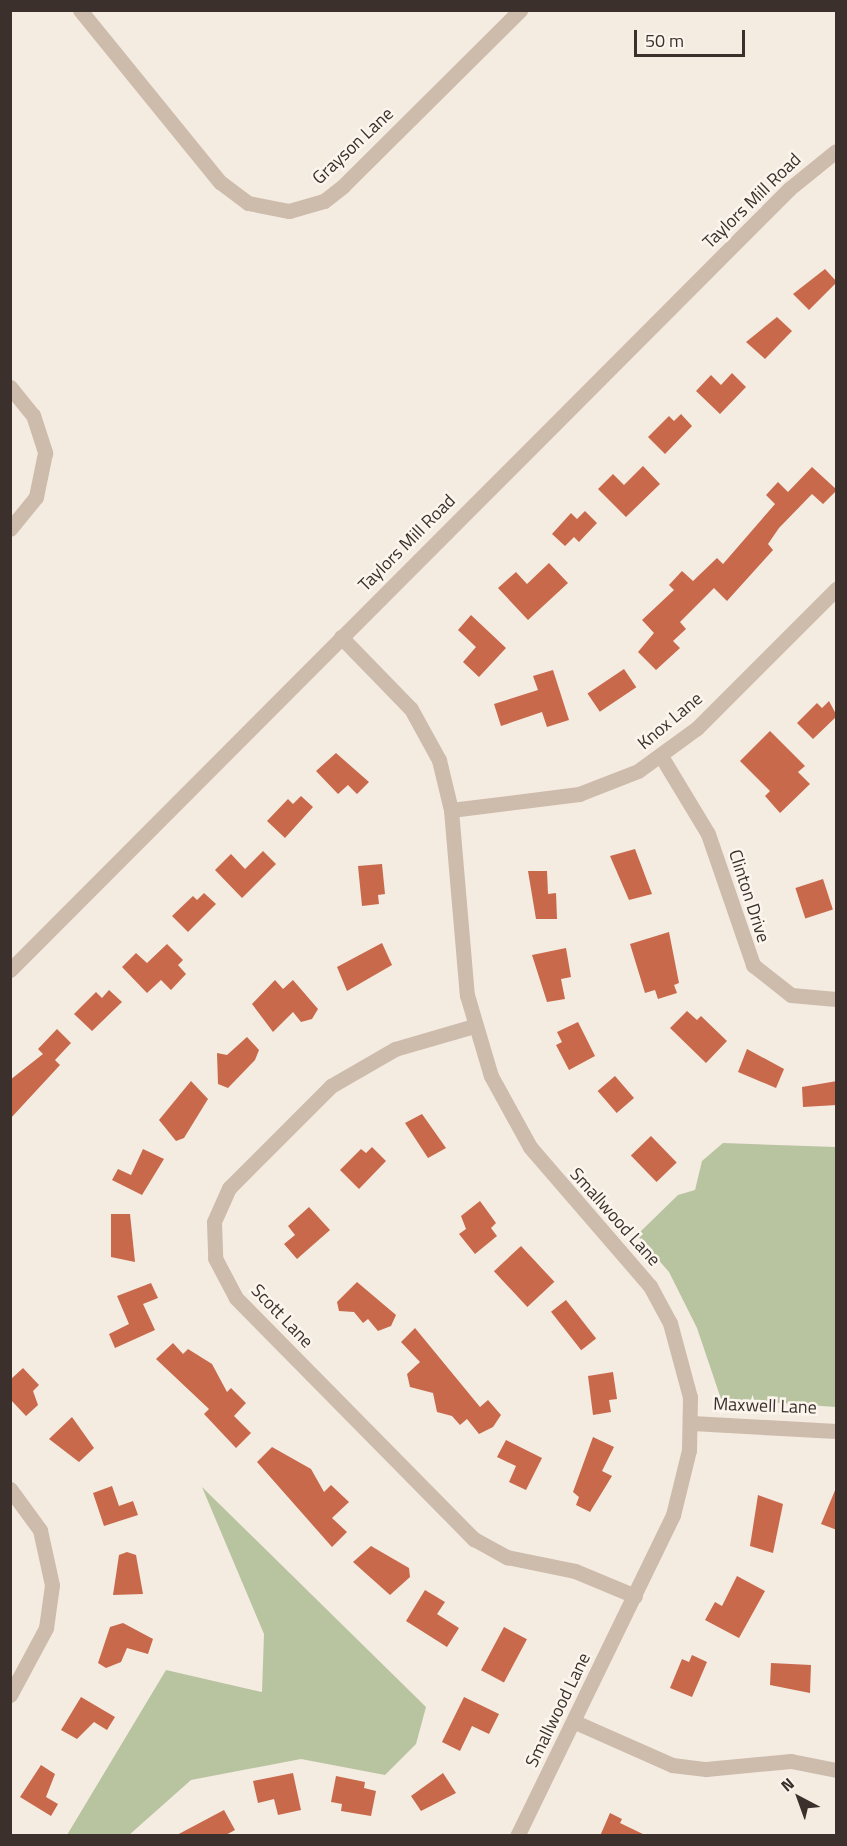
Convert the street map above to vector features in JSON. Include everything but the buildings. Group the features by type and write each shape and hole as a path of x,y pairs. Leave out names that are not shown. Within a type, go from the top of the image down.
{"street":[{"name":"Grayson Lane","path":"80,10 220,182 248,204 289,211 324,201 343,186 520,10"},
{"name":"Taylors Mill Road","path":"10,970 789,189 837,151"},
{"path":"10,387 40,432 45,461 36,497 10,529"},
{"name":"Knox Lane","path":"451,810 579,794 661,756 696,728 837,589"},
{"name":"Smallwood Lane","path":"341,637 421,723 439,760 451,810 464,965 474,1026 491,1076 530,1147 625,1254 662,1307 682,1356 692,1423 677,1504 575,1722 517,1836"},
{"name":"Clinton Drive","path":"661,756 708,834 753,965 791,995 837,999"},
{"name":"Scott Lane","path":"474,1026 395,1049 331,1086 230,1188 214,1222 215,1258 236,1298 474,1539 507,1557 575,1571 635,1596"},
{"name":"Maxwell Lane","path":"692,1423 837,1431"},
{"path":"10,1489 40,1530 52,1585 45,1628 10,1695"},
{"path":"575,1722 672,1765 706,1769 790,1761 837,1770"}],"green space":[{"path":"723,1143 836,1147 836,1407 721,1399 697,1328 669,1272 637,1235 678,1195 695,1190 702,1161"},
{"path":"202,1487 426,1707 416,1744 385,1775 301,1759 191,1780 129,1835 67,1835 166,1670 262,1692 264,1634"}]}
